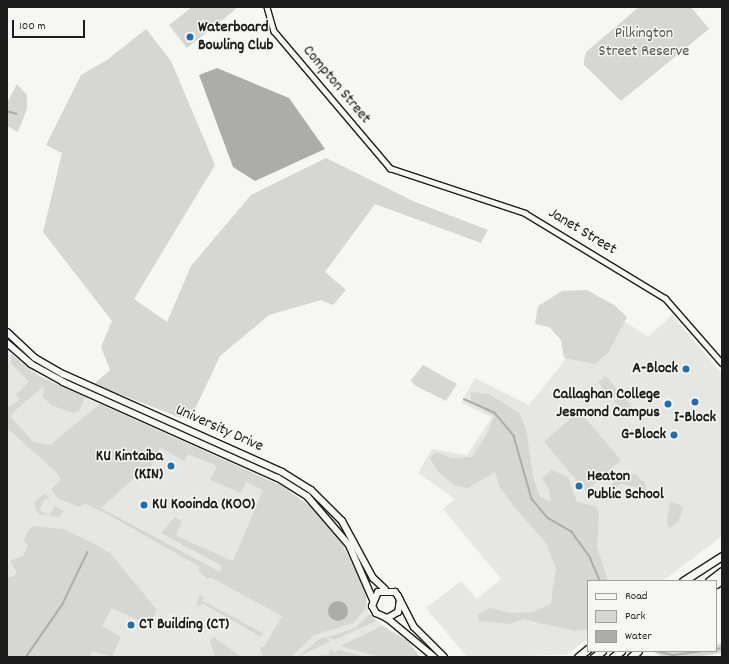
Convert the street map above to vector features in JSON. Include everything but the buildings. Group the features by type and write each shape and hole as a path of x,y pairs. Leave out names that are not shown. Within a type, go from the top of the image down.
{"highway":[{"path":"685,580 722,556"},
{"path":"692,580 722,556"},
{"path":"710,580 722,571"},
{"path":"578,657 587,650"}],"main road":[{"name":"University Drive","path":"7,332 35,358 62,374 282,472 306,487 342,521 373,578 385,589"},
{"name":"University Drive","path":"7,343 31,364 63,382 278,478 307,496 349,545 373,600"},
{"path":"434,657 387,618 376,613 373,600 385,589 395,592 414,628 444,657"},
{"path":"387,618 398,612 400,600"}],"street":[{"name":"Compton Street","path":"267,7 274,31 383,161 397,173"},
{"name":"Janet Street","path":"397,173 520,210 665,298 722,363"}],"shaded area":[{"name":"Heaton Public School","path":"583,294 648,337 672,315 722,374 722,536 664,580 587,580 587,639 566,655 467,657 426,608 461,581 477,599 501,579 443,509 455,499 418,473 432,449 467,455 492,417 461,403 475,378 529,405 574,349"},
{"path":"7,351 46,380 282,486 311,507 341,541 366,592 369,616 409,642 420,657 7,657"}],"green space":[{"name":"Waterboard Bowling Club","path":"192,7 235,7 236,9 187,48 169,25"},
{"name":"Pilkington Street Reserve","path":"639,7 691,7 709,29 621,101 584,65 584,60 586,52"},
{"path":"146,29 171,61 215,165 134,299 167,322 191,266 251,195 326,158 413,201 488,230 481,243 375,204 325,272 346,290 333,305 321,300 269,315 220,356 196,407 181,418 94,384 110,370 101,347 112,321 43,232 62,153 46,145 81,75 107,60"},
{"path":"17,84 27,95 27,109 18,132 7,126 7,103"},
{"path":"587,290 614,305 627,317 608,353 595,364 564,358 561,340 549,327 535,324 538,306 562,291"},
{"path":"11,354 37,375 85,397 79,411 73,413 51,405 43,397 44,386 18,408 10,416 33,442 50,445 100,404 282,486 311,507 341,541 366,592 366,608 353,623 314,635 291,657 263,657 260,647 264,647 282,616 210,577 207,579 198,570 200,567 109,515 86,504 80,507 59,499 51,489 61,480 56,472 7,428 7,405 9,407 20,399 15,395 29,382 11,363","holes":["160,448 185,461 188,454 217,466 210,480 241,493 246,482 263,490 233,561 176,536 182,521 175,517 161,533 222,566 220,572 101,508 141,472 148,473"]},
{"path":"423,365 457,384 446,401 414,385 411,380"},
{"path":"606,376 620,393 612,399 598,382"},
{"path":"471,392 489,394 519,413 526,429 533,476 540,497 551,502 549,489 542,478 552,470 568,477 577,502 595,506 599,514 597,547 608,580 587,580 587,629 574,631 523,619 510,624 479,621 478,614 490,608 509,613 533,612 551,604 556,568 546,543 500,488 495,472 468,488 456,486 438,472 430,458 436,452 452,458 472,457 487,434 494,416 471,402"},
{"path":"622,395 636,412 628,418 614,401"},
{"path":"579,411 621,460 586,491 544,442"},
{"path":"635,474 645,483 647,491 621,483 610,493 609,489 615,480"},
{"path":"45,493 50,500 45,499 39,510 48,515 38,514 34,503"},
{"path":"670,502 679,504 683,509 678,522 669,528 667,521"},
{"path":"55,506 63,511 59,517 49,516"},
{"path":"32,526 64,529 95,544 111,554 157,610 153,618 138,620 112,608 102,626 121,637 112,657 92,651 90,657 7,657 7,577 13,577 17,573 10,561 24,555 28,545 24,541 26,534"},
{"path":"200,595 204,597 203,601 261,632 263,629 261,637 202,603 200,606 196,604"},
{"path":"370,614 376,621 334,640 328,637 355,628"},
{"path":"382,626 409,642 420,657 380,657 340,646"},
{"path":"214,637 241,657 215,657 210,640"},
{"path":"324,637 331,641 298,657 317,641"},
{"path":"722,643 722,653 702,656 663,657 654,652 717,652 717,645"},
{"path":"329,649 335,652 340,650 365,657 323,657 320,655 329,655"}],"water":[{"path":"217,68 289,98 325,149 255,181 233,167 199,75"},
{"path":"338,601 345,604 348,611 345,618 338,621 331,618 328,611 331,604"}],"waterway":[{"path":"7,111 17,114"},
{"path":"464,399 495,413 514,436 532,499 548,518 572,532 590,557 600,580"},
{"path":"26,657 62,605 87,553"},
{"path":"717,649 722,648"},
{"path":"660,652 674,655 694,652"}],"place":[{"name":"Waterboard Bowling Club","path":"190,37"},
{"name":"A-Block","path":"686,369"},
{"name":"I-Block","path":"695,402"},
{"name":"Callaghan College Jesmond Campus","path":"668,404"},
{"name":"G-Block","path":"674,435"},
{"name":"KU Kintaiba (KIN)","path":"171,466"},
{"name":"Heaton Public School","path":"579,486"},
{"name":"KU Kooinda (KOO)","path":"144,505"},
{"name":"CT Building (CT)","path":"131,625"}]}
